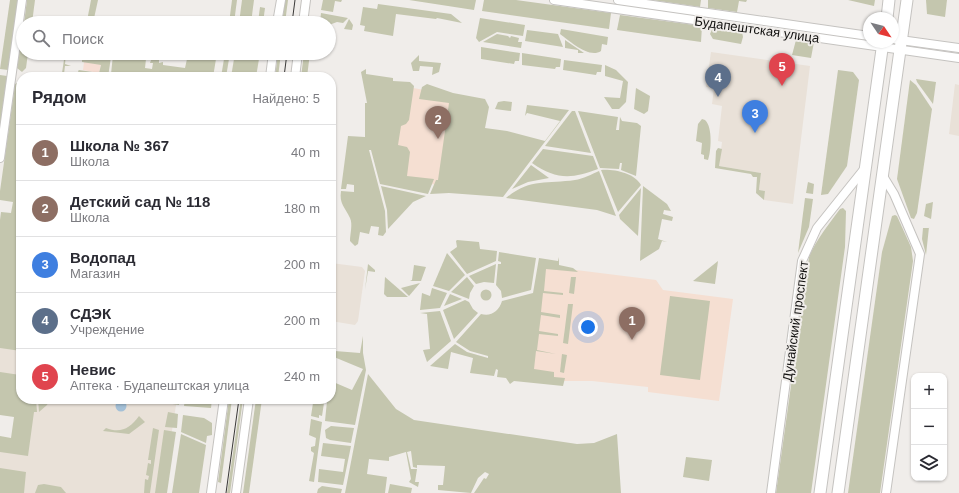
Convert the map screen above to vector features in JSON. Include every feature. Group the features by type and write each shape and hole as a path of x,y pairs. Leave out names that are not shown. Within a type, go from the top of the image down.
{"main road":[{"path":"888,12 889,0"},
{"path":"899,38 907,0"},
{"path":"820,493 882,48"},
{"path":"838,493 882,176 897,48"}],"street":[{"path":"20,16 22,0"},
{"path":"279,16 281,0"},
{"path":"304,16 306,0"},
{"name":"Будапештская улица","path":"554,0 863,41"},
{"name":"Будапештская улица","path":"618,0 863,35"},
{"path":"0,158 16,43"},
{"name":"Будапештская улица","path":"899,43 959,48"},
{"name":"Будапештская улица","path":"899,43 959,58"},
{"path":"271,72 272,60"},
{"path":"296,72 297,60"},
{"name":"Дунайский проспект","path":"771,493 802,261 817,228 866,167"},
{"path":"882,176 894,194 920,254 886,493"},
{"path":"211,493 223,404"},
{"path":"236,493 248,404"}],"shaded area":[{"path":"711,52 810,66 793,204 764,200 765,191 759,190 761,173 719,166 722,142 718,141 722,106 712,104 714,88 706,87"},
{"path":"84,62 101,64 99,72 83,70"},
{"path":"391,84 430,91 480,108 479,136 497,193 379,177"},
{"path":"955,84 959,85 959,136 949,134"},
{"path":"336,264 362,267 365,271 358,321 355,325 336,322"},
{"path":"544,266 656,280 663,290 733,299 719,401 648,392 648,387 592,381 531,381"},
{"path":"0,339 16,341 16,391 0,388"},
{"path":"32,404 176,404 162,493 0,493 0,448 24,451"}],"green space":[{"path":"10,0 18,0 8,70 0,69"},
{"path":"27,0 35,0 33,16 25,16"},
{"path":"91,0 98,0 95,16 88,16"},
{"path":"232,0 237,0 235,16 230,16"},
{"path":"242,0 254,0 252,16 240,16"},
{"path":"285,0 288,0 286,16 283,16"},
{"path":"323,0 342,0 341,2 335,1 333,12 321,10"},
{"path":"409,0 476,0 474,10"},
{"path":"484,0 516,0 611,13 609,29 482,11"},
{"path":"652,0 701,0 700,7"},
{"path":"708,0 747,0 746,2 739,1 737,12 708,8"},
{"path":"848,0 875,0 874,6"},
{"path":"926,0 947,0 945,17 927,14"},
{"path":"378,4 451,14 462,23 437,18 396,14 393,36 364,31 365,26 360,25 363,7 377,9"},
{"path":"260,7 265,8 264,16 259,16"},
{"path":"321,13 348,18 343,23 336,22 336,16 321,16"},
{"path":"620,15 702,26 701,42 617,30"},
{"path":"480,18 525,25 523,36 497,32 479,42 476,38"},
{"path":"349,19 353,25 352,30 344,29"},
{"path":"713,27 742,32 743,37 741,44 713,39 710,34"},
{"path":"561,29 608,37 607,45 602,44 601,51 596,53 585,51 574,45 560,34"},
{"path":"527,30 558,34 563,47 525,41"},
{"path":"497,34 508,36 510,38 511,36 519,38 518,42 522,42 521,48 483,42"},
{"path":"565,40 584,53 578,53 578,50 565,48"},
{"path":"796,40 814,42 811,58 792,55"},
{"path":"481,47 520,53 519,61 515,61 514,64 481,59"},
{"path":"522,53 561,59 560,67 556,67 555,69 522,65"},
{"path":"419,55 419,61 441,63 439,72 432,75 433,67 420,66 419,71 413,71 411,63"},
{"path":"18,60 27,60 26,68 22,72 17,68"},
{"path":"64,60 65,60 65,64 71,66 65,66 64,72 62,72"},
{"path":"82,60 111,60 109,72 99,72 101,65 82,62"},
{"path":"112,60 146,60 145,68 152,69 153,63 150,63 151,60 159,60 159,63 163,62 163,65 185,68 187,60 216,60 214,72 111,72"},
{"path":"224,60 229,60 227,72 222,72"},
{"path":"234,60 259,60 257,72 232,72"},
{"path":"277,60 280,60 279,72 276,72"},
{"path":"303,60 309,60 308,72 302,72"},
{"path":"564,60 602,65 601,72 597,72 596,75 563,70"},
{"path":"605,65 616,70 628,82 626,102 619,109 612,109 604,97 620,98 623,81 605,76"},
{"path":"366,69 366,74 393,78 393,81 410,82 414,86 409,120 406,124 401,126 398,145 407,147 410,152 407,176 434,179 428,194 380,184 371,150 369,150 385,211 386,232 383,236 378,235 379,227 371,226 369,234 360,232 358,244 355,246 350,241 351,220 341,199 341,191 354,192 354,185 347,184 346,189 341,189 348,136 365,137 365,103 367,103 361,72"},
{"path":"79,70 92,72 78,72"},
{"path":"838,70 853,72 859,80 847,166 828,194 821,195"},
{"path":"0,75 7,76 0,126"},
{"path":"916,79 936,82 933,104 917,82"},
{"path":"910,80 916,85 932,109 917,213 914,219 911,218 897,179"},
{"path":"15,84 16,350 0,348 0,220 1,212 11,213 13,202 0,200 0,191"},
{"path":"427,84 453,93 485,99 489,107 485,128 507,131 545,141 560,121 527,113 525,116 527,105 569,110 503,197 449,193 430,194 436,180 438,180 449,103 419,99 422,87"},
{"path":"636,88 650,96 648,111 644,114 634,109"},
{"path":"498,102 512,102 511,111 495,109"},
{"path":"572,111 575,111 591,153 545,146"},
{"path":"578,111 618,117 616,130 619,130 620,117 622,121 637,123 641,126 636,176 621,170 622,163 620,163 619,169 600,168"},
{"path":"702,119 708,123 710,134 710,151 708,160 704,159 704,155 701,154 702,143 696,141 698,124"},
{"path":"718,148 722,149 719,166 761,173 759,190 765,191 764,200 756,193 757,177 753,177 751,174 715,168 716,151"},
{"path":"543,149 593,156 598,169 572,176 549,173 532,163"},
{"path":"531,165 549,178 528,182 512,189"},
{"path":"601,170 612,170 629,175 634,177 641,185 618,212"},
{"path":"599,171 616,216 597,210 506,198 523,187 539,183 578,179"},
{"path":"808,182 814,184 813,194 806,193"},
{"path":"381,186 426,196 413,202 388,229 387,210"},
{"path":"643,186 667,204 671,211 664,210 663,214 673,217 672,221 662,219 658,239 667,242 662,241 659,249 640,261"},
{"path":"641,188 638,236 620,219 619,215"},
{"path":"805,198 813,199 809,227 798,253"},
{"path":"933,202 931,219 924,216 926,204"},
{"path":"843,208 846,211 845,247 811,493 776,493 809,257 823,232 840,209"},
{"path":"892,216 897,216 911,247 913,261 880,493 848,493 882,252"},
{"path":"929,227 926,255 922,239 923,228"},
{"path":"457,240 479,242 480,249 497,251 496,261 467,274 450,252 457,247"},
{"path":"499,252 536,258 531,290 502,298 501,291 496,285 498,264 501,264 501,262 498,261"},
{"path":"447,253 465,275 449,291 433,286"},
{"path":"559,257 559,265 573,268 578,272 546,269 544,291 563,293 563,295 543,293 541,312 560,315 560,318 541,315 539,331 558,334 558,336 539,334 537,350 556,354 536,351 534,369 554,372 554,377 565,378 563,386 514,381 510,384 506,378 497,377 498,370 496,369 494,376 470,373 473,358 451,352 448,369 430,366 455,344 467,352 488,358 488,356 470,351 456,342 481,314 491,314 499,308 502,301 533,293 539,258 558,261"},
{"path":"718,261 715,284 693,281"},
{"path":"368,264 375,270 375,272 368,271 365,290"},
{"path":"496,264 494,283 484,282 476,284 469,276"},
{"path":"414,265 426,267 421,281 410,281 412,280"},
{"path":"385,277 408,297 387,297 384,294"},
{"path":"467,277 474,286 470,293 469,299 451,292"},
{"path":"571,277 576,277 574,294 569,293"},
{"path":"420,283 409,296 401,288"},
{"path":"432,288 447,293 440,308 420,310 422,293 430,296"},
{"path":"484,290 488,290 490,291 490,299 484,300 481,297 481,293"},
{"path":"450,294 462,299 444,306"},
{"path":"670,296 710,301 700,380 660,375"},
{"path":"465,300 469,302 473,309 478,313 454,339 443,310"},
{"path":"568,304 573,304 568,344 563,343"},
{"path":"440,311 451,341 427,362 423,350 430,349 427,314 420,313"},
{"path":"363,336 363,353 366,370 355,425 325,421 327,404 336,404 336,383 352,390 363,369 336,358 336,351 360,353"},
{"path":"562,354 567,355 564,373 560,372"},
{"path":"0,372 16,374 16,404 36,404 37,412 34,412 28,456 0,452 0,436 11,438 14,417 0,415"},
{"path":"368,374 396,409 414,420 577,444 594,443 617,434 621,493 474,493 484,478 486,479 489,474 485,472 478,478 471,493 438,490 438,485 443,485 445,466 417,465 417,468 413,467 411,451 407,452 411,469 417,469 415,482 419,482 418,487 409,482 411,479 406,452 389,457 389,461 369,459 367,474 387,477 385,493 345,493"},
{"path":"38,404 48,404 47,405 39,412"},
{"path":"184,404 211,404 211,408 184,406"},
{"path":"228,404 231,404 221,483 218,482"},
{"path":"240,404 242,404 230,493 227,493"},
{"path":"255,404 261,404 249,493 243,493"},
{"path":"313,404 324,404 322,416 319,415 319,418 311,416"},
{"path":"168,412 178,414 177,428 165,427"},
{"path":"183,415 204,418 212,423 212,435 207,436 206,443 181,432"},
{"path":"139,416 145,422 129,434 103,431 106,428 111,430 125,429 129,427"},
{"path":"311,419 322,422 314,482 309,481 314,453 311,451 311,447 315,446 316,438 309,435"},
{"path":"331,426 354,428 351,443 326,438 325,430"},
{"path":"153,428 159,430 150,493 144,493 145,479 148,480 149,476 146,475 148,463 151,464 151,460 148,460"},
{"path":"164,430 176,432 167,493 155,493"},
{"path":"181,434 206,445 199,493 172,493"},
{"path":"323,443 351,446 343,485 318,482 319,469 343,472 345,459 321,456"},
{"path":"686,457 712,460 709,481 683,477"},
{"path":"0,468 26,472 24,493 0,493"},
{"path":"44,484 61,487 66,493 35,493 38,485"},
{"path":"390,484 412,488 411,493 388,493"},
{"path":"322,486 342,489 341,493 317,493 318,489"}],"water":[{"path":"116,404 126,404 125,410 117,410"}],"tram line":[{"path":"293,16 295,0"},
{"path":"285,72 286,60"},
{"path":"226,493 238,404"}],"place":[{"name":"Невис","path":"782,86"},
{"name":"СДЭК","path":"718,97"},
{"name":"Водопад","path":"755,133"},
{"name":"Детский сад № 118","path":"438,139"},
{"name":"Школа № 367","path":"632,340"}]}
